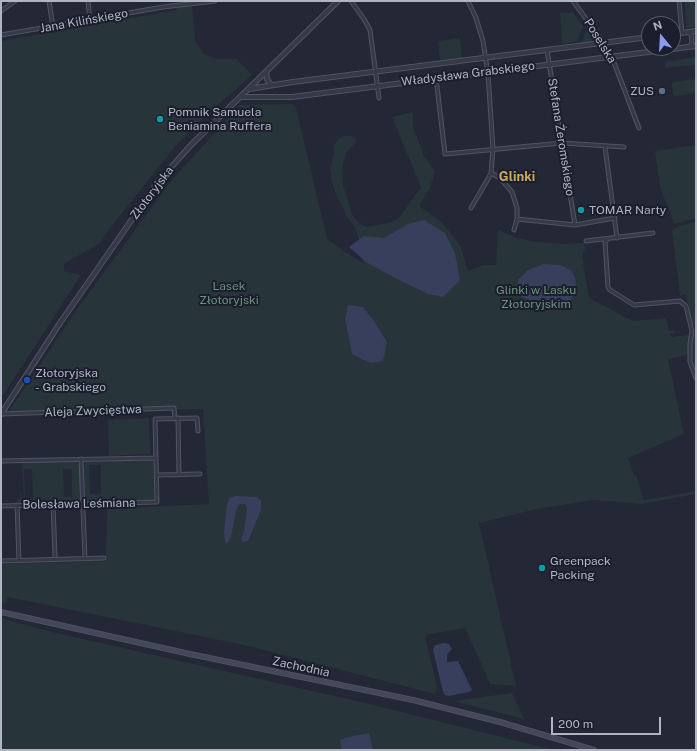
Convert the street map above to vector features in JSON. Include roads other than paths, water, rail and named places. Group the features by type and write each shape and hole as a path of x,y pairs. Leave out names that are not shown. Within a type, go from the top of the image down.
{"main road":[{"name":"Zachodnia","path":"1,612 167,649 413,700 500,722 594,750"}],"street":[{"path":"1,11 15,1"},
{"path":"49,1 53,27"},
{"path":"88,1 90,21"},
{"name":"Jana Kilińskiego","path":"1,35 90,21 163,7 214,1"},
{"name":"Złotoryjska","path":"1,414 60,322 158,182 191,145 338,1"},
{"path":"351,1 360,12 370,30 379,98"},
{"path":"468,1 480,29 486,58 493,149 491,173 471,208"},
{"name":"Poselska","path":"573,1 612,56 639,128"},
{"path":"680,1 682,33 696,31"},
{"path":"688,32 691,34 692,43 689,47"},
{"name":"Władysława Grabskiego","path":"248,90 271,85 376,71 641,38"},
{"name":"Władysława Grabskiego","path":"681,48 696,46"},
{"name":"Stefana Żeromskiego","path":"547,50 574,225"},
{"name":"Władysława Grabskiego","path":"240,97 283,98 641,52"},
{"path":"266,72 267,79 271,85"},
{"path":"436,78 445,154 562,142 624,148"},
{"path":"605,147 617,238"},
{"path":"491,173 500,178 512,192 517,208 517,219 514,230"},
{"path":"517,219 574,225 615,218"},
{"path":"586,241 653,233"},
{"path":"608,239 605,242 608,287 610,290 634,305 680,301 686,306 694,331 690,344 690,362 696,378"},
{"name":"Aleja Zwycięstwa","path":"1,414 174,408 176,418"},
{"path":"176,418 179,475"},
{"path":"198,431 197,418 155,419 156,475 200,474"},
{"path":"1,461 156,458"},
{"path":"81,459 85,558"},
{"name":"Bolesława Leśmiana","path":"1,506 157,502 156,475"},
{"path":"54,504 55,556"},
{"path":"17,505 19,560"},
{"path":"1,561 104,558"}],"water":[{"path":"424,220 445,233 455,253 460,280 443,297 428,294 395,278 366,262 349,247 364,236 384,238 408,224"},
{"path":"543,264 560,265 572,271 576,281 575,291 571,300 562,304 549,304 523,298 518,293 518,280 528,270"},
{"path":"348,305 363,307 374,321 387,342 383,361 370,363 352,354 345,320"},
{"path":"236,496 256,497 261,500 261,510 248,541 243,542 241,539 244,530 247,508 245,504 240,504 237,508 231,537 227,544 225,542 224,533 227,504 229,498"},
{"path":"444,643 449,644 452,649 447,654 447,662 458,661 472,690 469,692 449,696 445,695 443,692 433,650 435,645"},
{"path":"369,733 373,750 342,750 340,740"}],"place":[{"name":"ZUS","path":"662,91"},
{"name":"Pomnik Samuela Beniamina Ruffera","path":"160,119"},
{"name":"TOMAR Narty","path":"581,210"},
{"name":"Złotoryjska - Grabskiego","path":"27,380"},
{"name":"Greenpack Packing","path":"542,568"}],"district":[{"name":"Glinki","path":"517,177"}],"park label":[{"name":"Lasek Złotoryjski","path":"229,293"},
{"name":"Glinki w Lasku Złotoryjskim","path":"536,297"}]}
